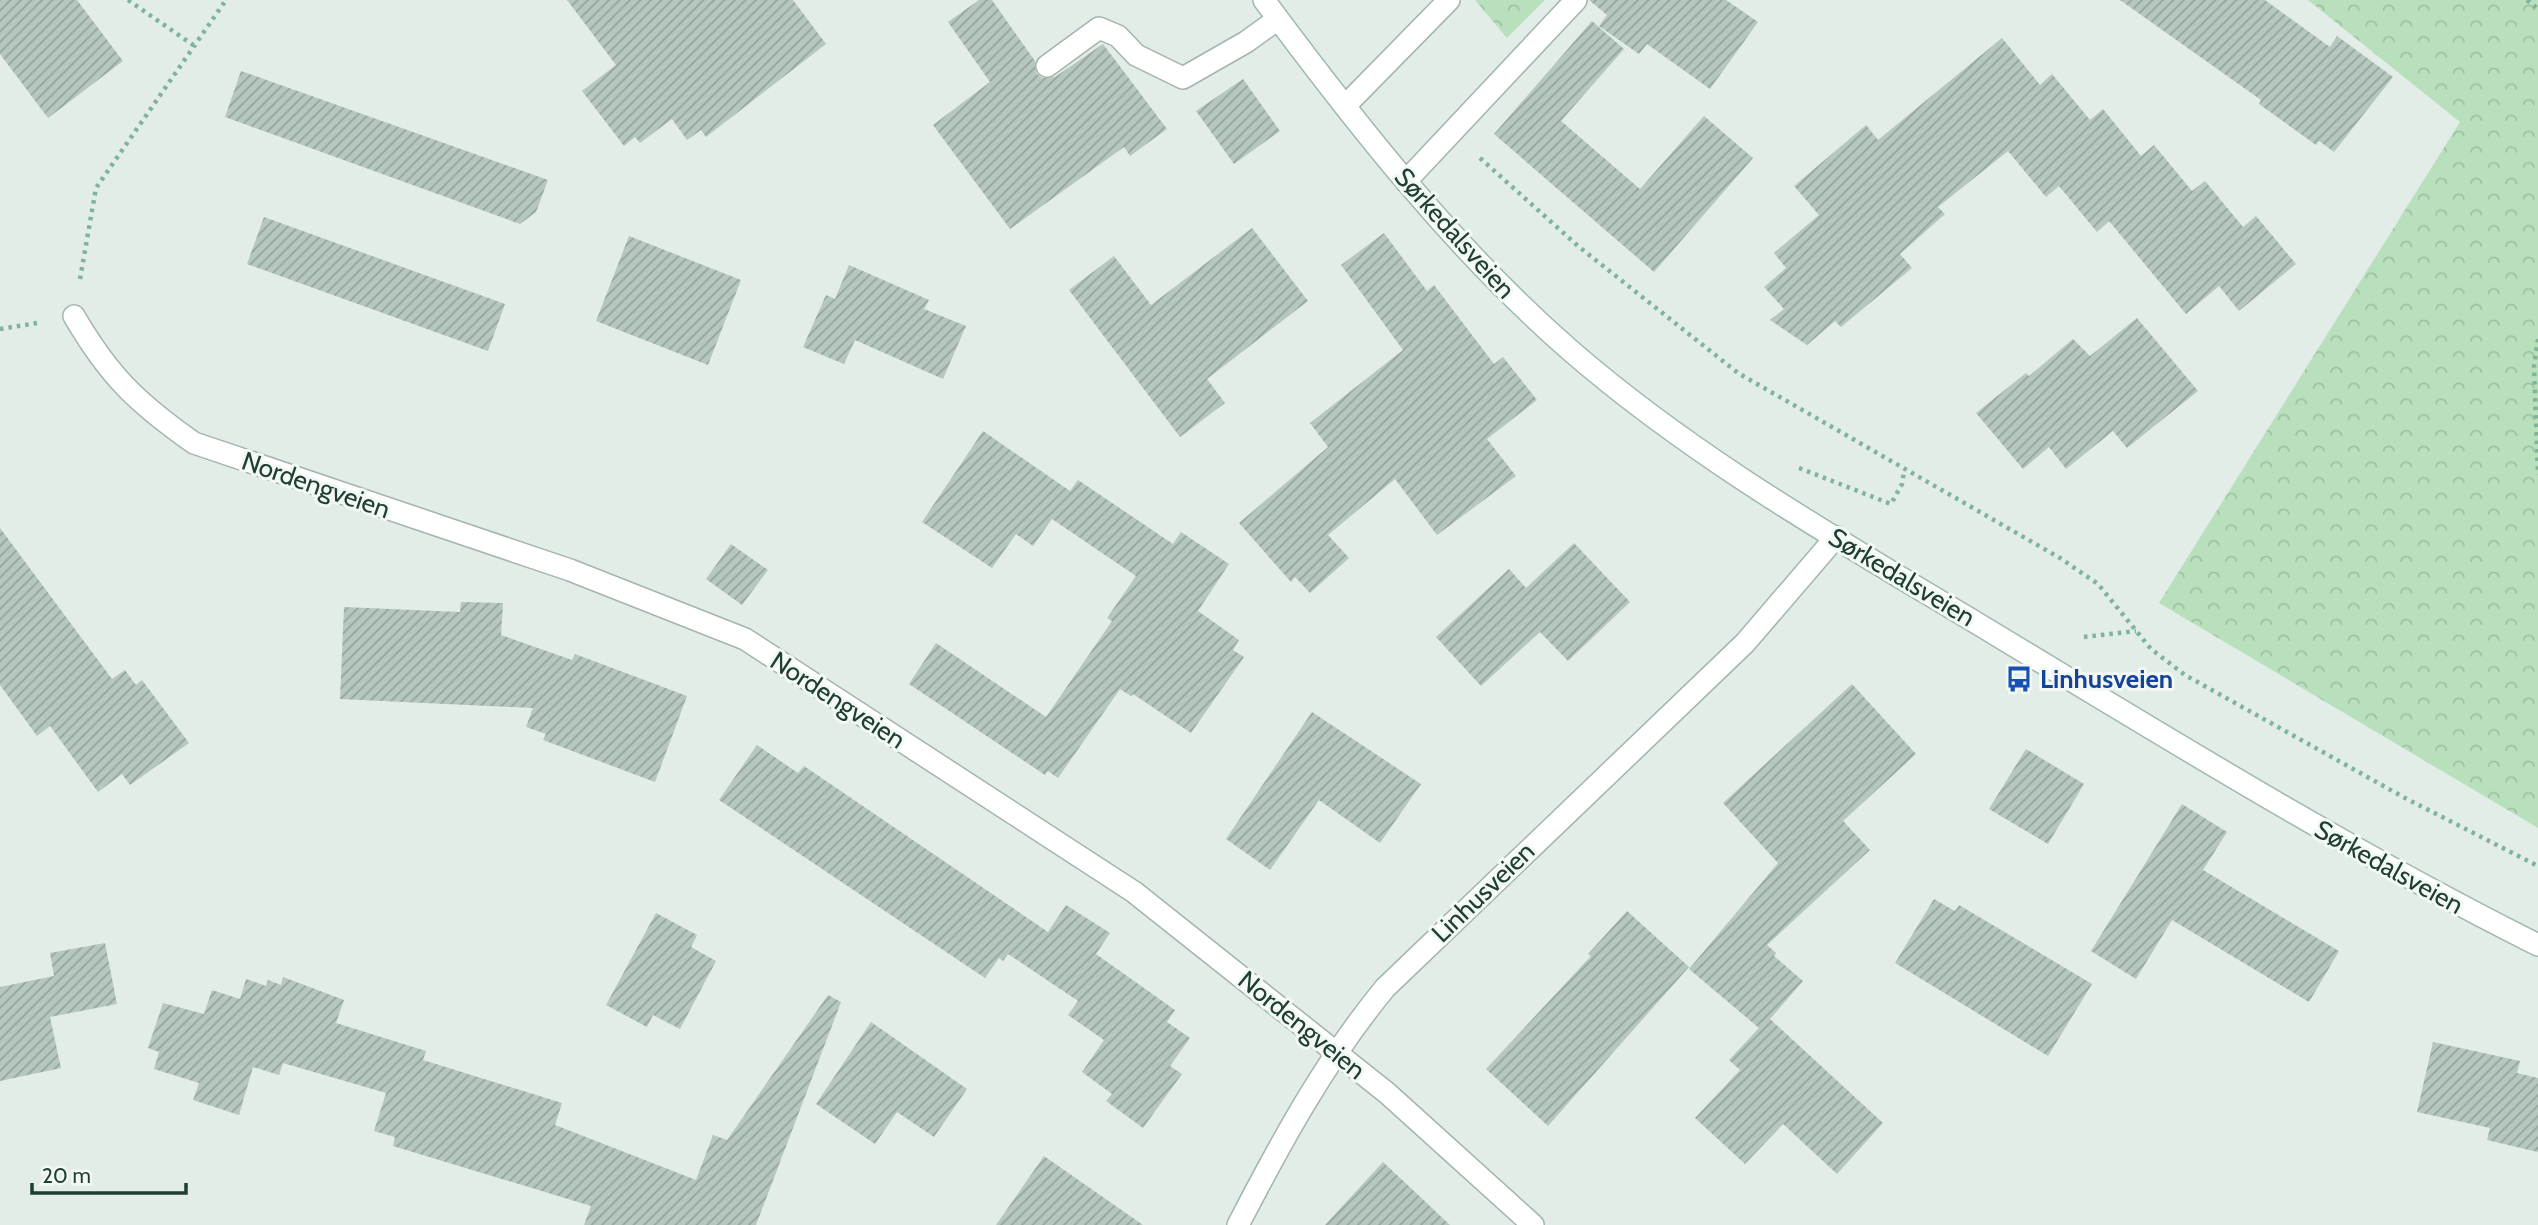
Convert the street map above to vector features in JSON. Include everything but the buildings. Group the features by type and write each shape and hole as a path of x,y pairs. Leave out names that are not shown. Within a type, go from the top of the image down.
{"street":[{"name":"Sørkedalsveien","path":"1264,0 1406,181 1492,275 1572,352 1622,394 1716,462 1836,537 2309,823 2428,889 2538,945"},
{"path":"1345,106 1449,0"},
{"path":"1406,181 1576,0"},
{"path":"1047,66 1099,28 1118,36 1136,55 1183,78 1246,42 1278,19"},
{"name":"Nordengveien","path":"74,316 97,355 120,384 147,410 194,443 570,570 745,639 1134,892 1387,1093 1533,1225"},
{"name":"Linhusveien","path":"1238,1225 1283,1137 1359,1020 1411,961 1745,643 1811,570 1836,537"}],"path":[{"path":"128,0 196,47"},
{"path":"74,316 96,188 226,0"},
{"path":"2527,0 2538,9"},
{"path":"1441,143 1466,146 1578,246 1738,373 1904,471 2060,558 2098,584 2151,649 2185,675 2405,798 2538,866"},
{"path":"2538,339 2533,366 2538,475"},
{"path":"1797,467 1891,504 1902,484 1904,471"},
{"path":"2084,637 2136,631"}],"green space":[{"path":"1475,0 1545,0 1507,38"},
{"path":"2308,0 2538,0 2538,828 2159,603 2460,122"}],"place":[{"name":"Linhusveien","path":"2019,679"}]}
